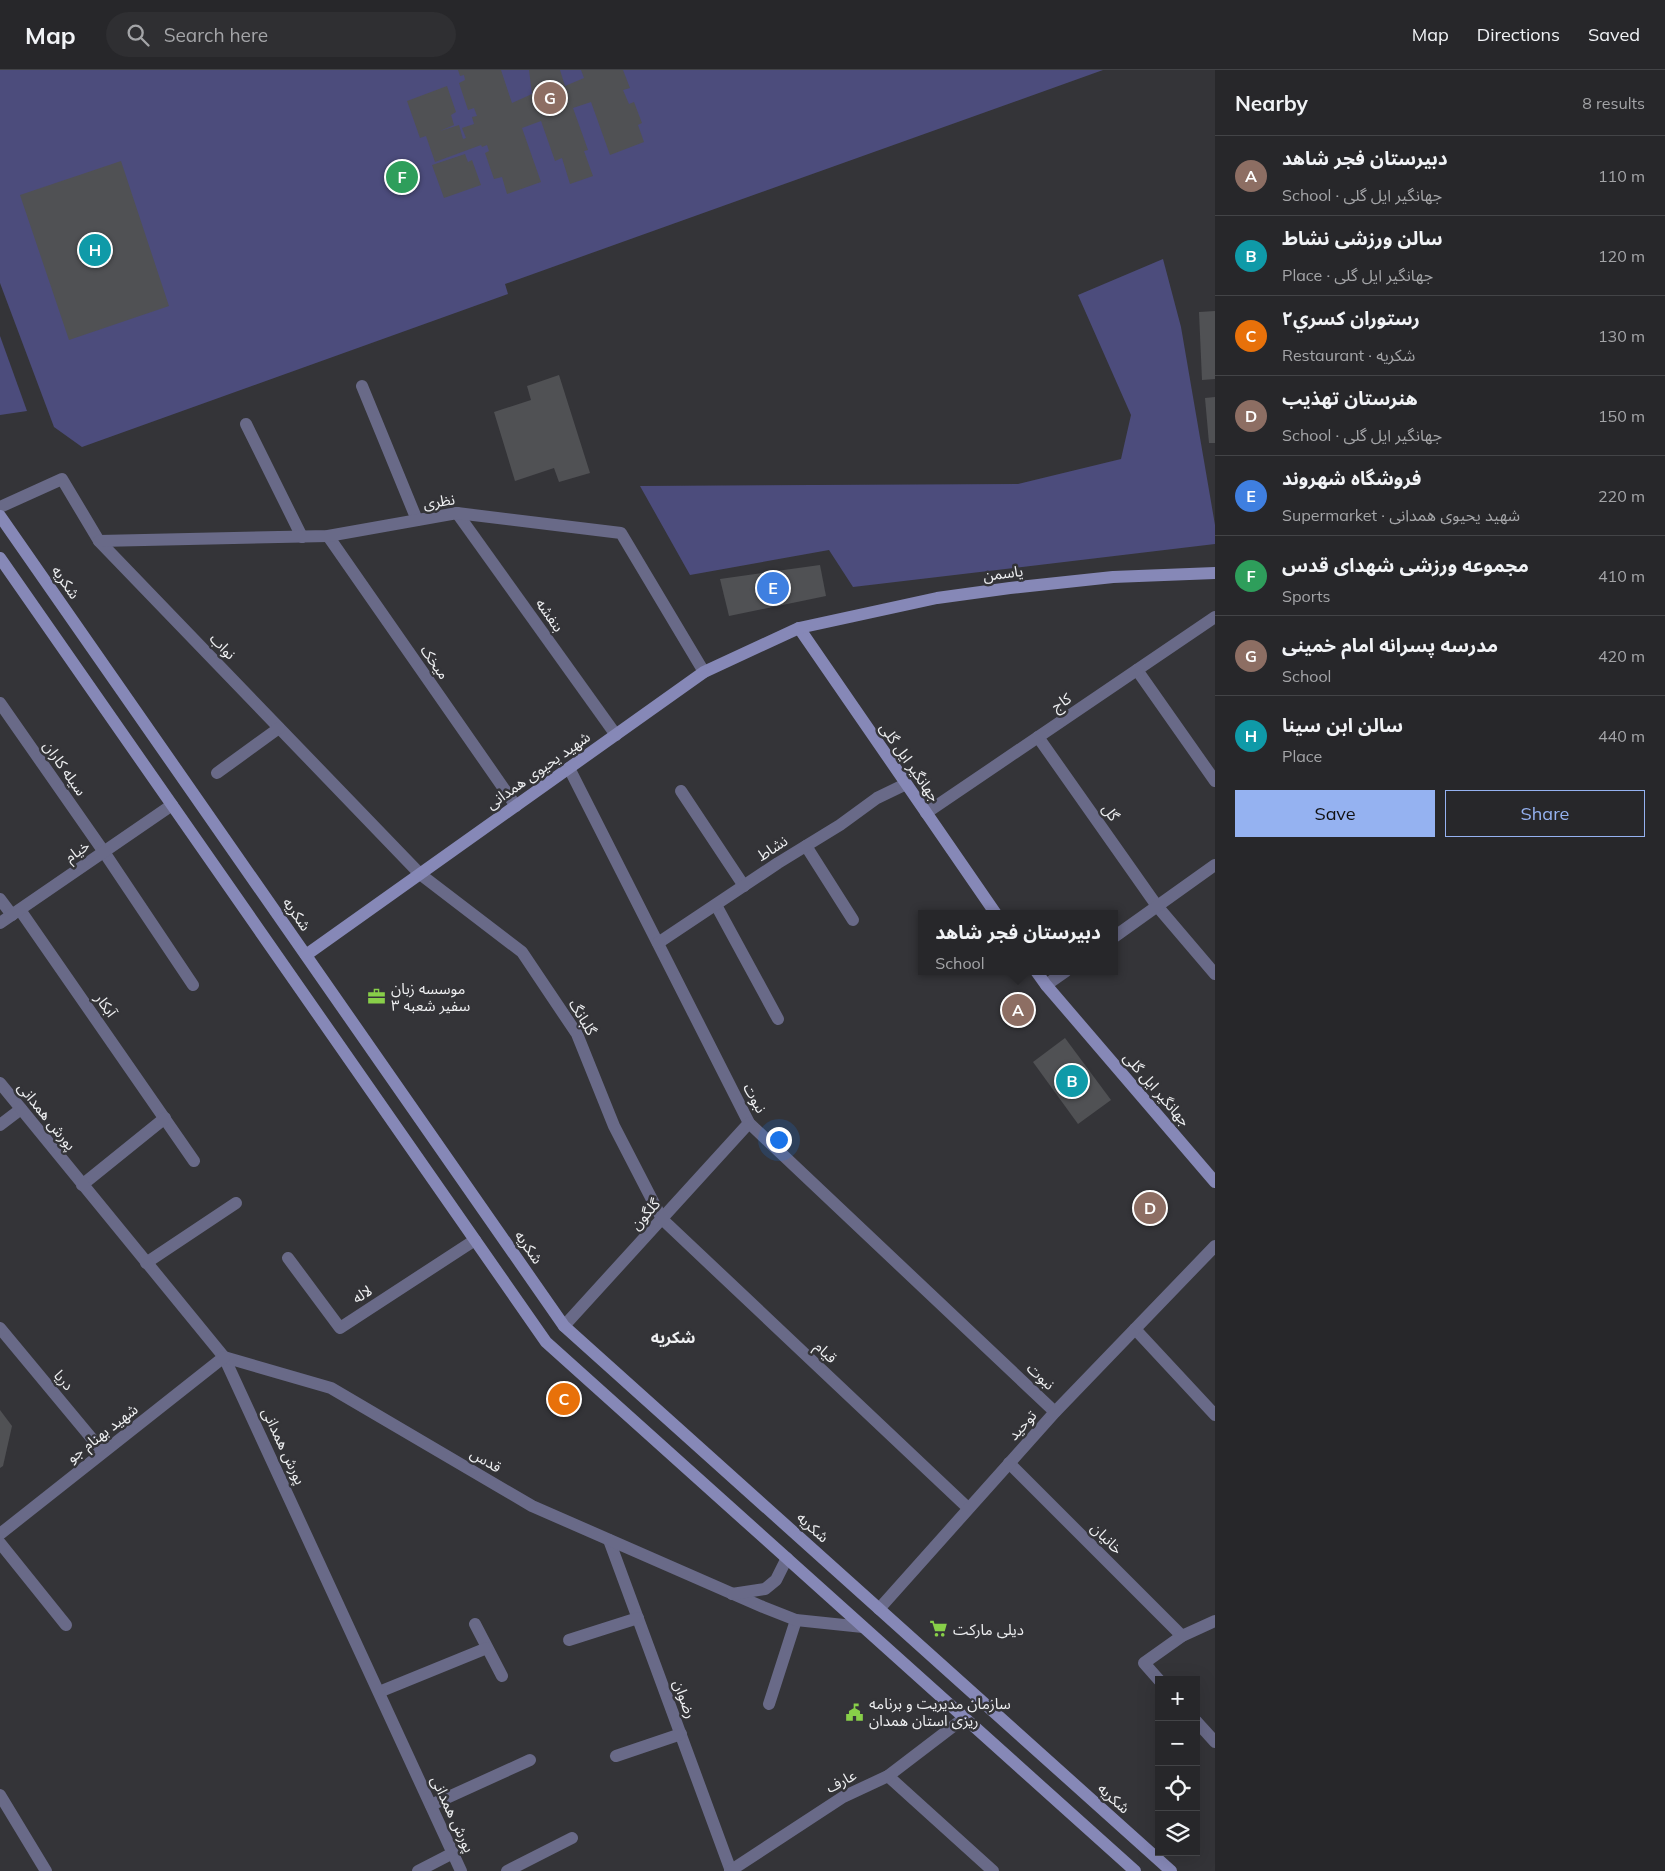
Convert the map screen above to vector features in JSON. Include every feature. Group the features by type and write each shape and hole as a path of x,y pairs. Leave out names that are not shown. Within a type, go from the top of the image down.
{"main road":[{"name":"شکریه","path":"0,516 564,1326 1171,1871"},
{"path":"0,558 546,1342 1135,1871"},
{"name":"یاسمن","path":"798,628 937,598 1010,588 1113,577 1215,573"},
{"name":"شهید یحیوی همدانی","path":"306,955 704,672 798,628"},
{"name":"جهانگیر ایل گلی","path":"798,628 993,910"},
{"name":"جهانگیر ایل گلی","path":"1039,975 1215,1182"}],"street":[{"path":"362,386 417,520"},
{"path":"246,424 302,537"},
{"name":"نواب","path":"0,507 62,479 99,541 420,874"},
{"name":"نظری","path":"99,541 328,536 458,513 621,533 704,672"},
{"name":"بنفشه","path":"458,513 616,735"},
{"name":"میخک","path":"328,536 516,806"},
{"name":"کاج","path":"926,814 1215,617"},
{"path":"1136,670 1215,781"},
{"name":"سیله کاران","path":"0,703 104,852 193,985"},
{"path":"217,773 280,728"},
{"name":"گل","path":"1038,737 1157,906 1215,974"},
{"name":"نبوت","path":"569,768 749,1123 1056,1412"},
{"name":"نشاط","path":"658,943 877,798 906,784"},
{"path":"681,791 744,886"},
{"name":"خیام","path":"0,923 172,805"},
{"path":"806,846 853,920"},
{"path":"1118,934 1215,865"},
{"name":"گلبانگ","path":"420,874 522,952 577,1034 614,1126 662,1219"},
{"name":"آبکار","path":"0,899 16,913 165,1118 194,1161"},
{"path":"716,905 778,1019"},
{"path":"1046,985 1060,975"},
{"name":"پورش همدانی","path":"0,1084 224,1357 461,1871"},
{"path":"0,1125 21,1109"},
{"path":"82,1184 165,1118"},
{"name":"گلگون","path":"564,1326 749,1123"},
{"path":"146,1263 236,1203"},
{"name":"قیام","path":"662,1219 968,1508"},
{"name":"لاله","path":"288,1258 340,1328 475,1240"},
{"name":"توحید","path":"879,1609 1056,1412 1215,1246"},
{"name":"دریا","path":"0,1328 104,1452"},
{"path":"1135,1329 1215,1415"},
{"name":"شهید بهنام جو","path":"0,1534 224,1357"},
{"name":"قدس","path":"224,1357 331,1388 532,1506 732,1594 796,1620 863,1627"},
{"name":"خانیان","path":"1009,1463 1182,1636"},
{"name":"رضوان","path":"609,1540 731,1871"},
{"path":"0,1543 66,1625"},
{"path":"732,1594 765,1589 776,1580 786,1558"},
{"path":"569,1640 638,1618"},
{"path":"769,1704 796,1620"},
{"path":"1155,1676 1144,1663 1182,1636 1214,1623"},
{"path":"474,1624 502,1676"},
{"path":"378,1692 487,1648"},
{"name":"عارف","path":"731,1871 843,1797 888,1776 964,1718"},
{"path":"1200,1725 1215,1742"},
{"path":"616,1756 681,1734"},
{"path":"431,1805 530,1760"},
{"path":"888,1776 993,1871"},
{"path":"0,1796 46,1871"},
{"path":"507,1871 572,1838"},
{"path":"418,1871 453,1853"}],"shaded area":[{"path":"0,70 1103,70 505,284 508,294 82,447 54,427 0,283"},
{"path":"1163,259 1181,327 1215,525 1215,544 853,587 829,550 690,575 640,486 1018,484 1121,459 1131,415 1078,295"},
{"path":"0,336 27,411 0,415"}],"building":[{"path":"458,70 501,70 512,103 532,94 529,70 560,70 565,86 584,78 581,70 623,70 630,88 623,90 629,104 634,102 642,123 638,125 644,142 610,155 591,102 573,108 588,150 584,151 593,176 570,184 562,158 555,161 541,121 522,128 541,182 507,194 502,177 494,179 485,153 489,151 487,145 482,147 481,145 435,162 426,136 420,138 407,101 447,86 456,112 451,115 454,125 440,131 459,125 463,139 466,138 462,128 474,124 472,117 477,116 474,108 468,110 459,83 465,80 464,75 460,76"},
{"path":"465,154 468,162 472,160 481,185 444,198 432,165"},
{"path":"121,161 169,306 69,340 20,195"},
{"path":"1215,311 1215,379 1202,380 1199,312"},
{"path":"559,375 590,473 559,482 554,468 515,481 494,412 531,400 527,386"},
{"path":"1215,397 1215,443 1209,443 1205,398"},
{"path":"820,565 826,596 729,616 720,579"},
{"path":"1065,1038 1111,1100 1078,1124 1033,1062"},
{"path":"0,1410 12,1426 3,1466 0,1468"}],"place":[{"name":"مدرسه پسرانه امام خمینی","path":"550,98"},
{"name":"مجموعه ورزشی شهدای قدس","path":"402,177"},
{"name":"سالن ابن سینا","path":"95,250"},
{"name":"فروشگاه شهروند","path":"773,588"},
{"name":"موسسه زبان سفیر شعبه ۳","path":"377,997"},
{"name":"دبیرستان فجر شاهد","path":"1018,1010"},
{"name":"سالن ورزشی نشاط","path":"1072,1081"},
{"name":"هنرستان تهذیب","path":"1150,1208"},
{"name":"رستوران کسري٢","path":"564,1399"},
{"name":"دیلی مارکت","path":"939,1629"},
{"name":"سازمان مدیریت و برنامه ریزی استان همدان","path":"855,1712"}],"district":[{"name":"شکریه","path":"673,1337"}]}
